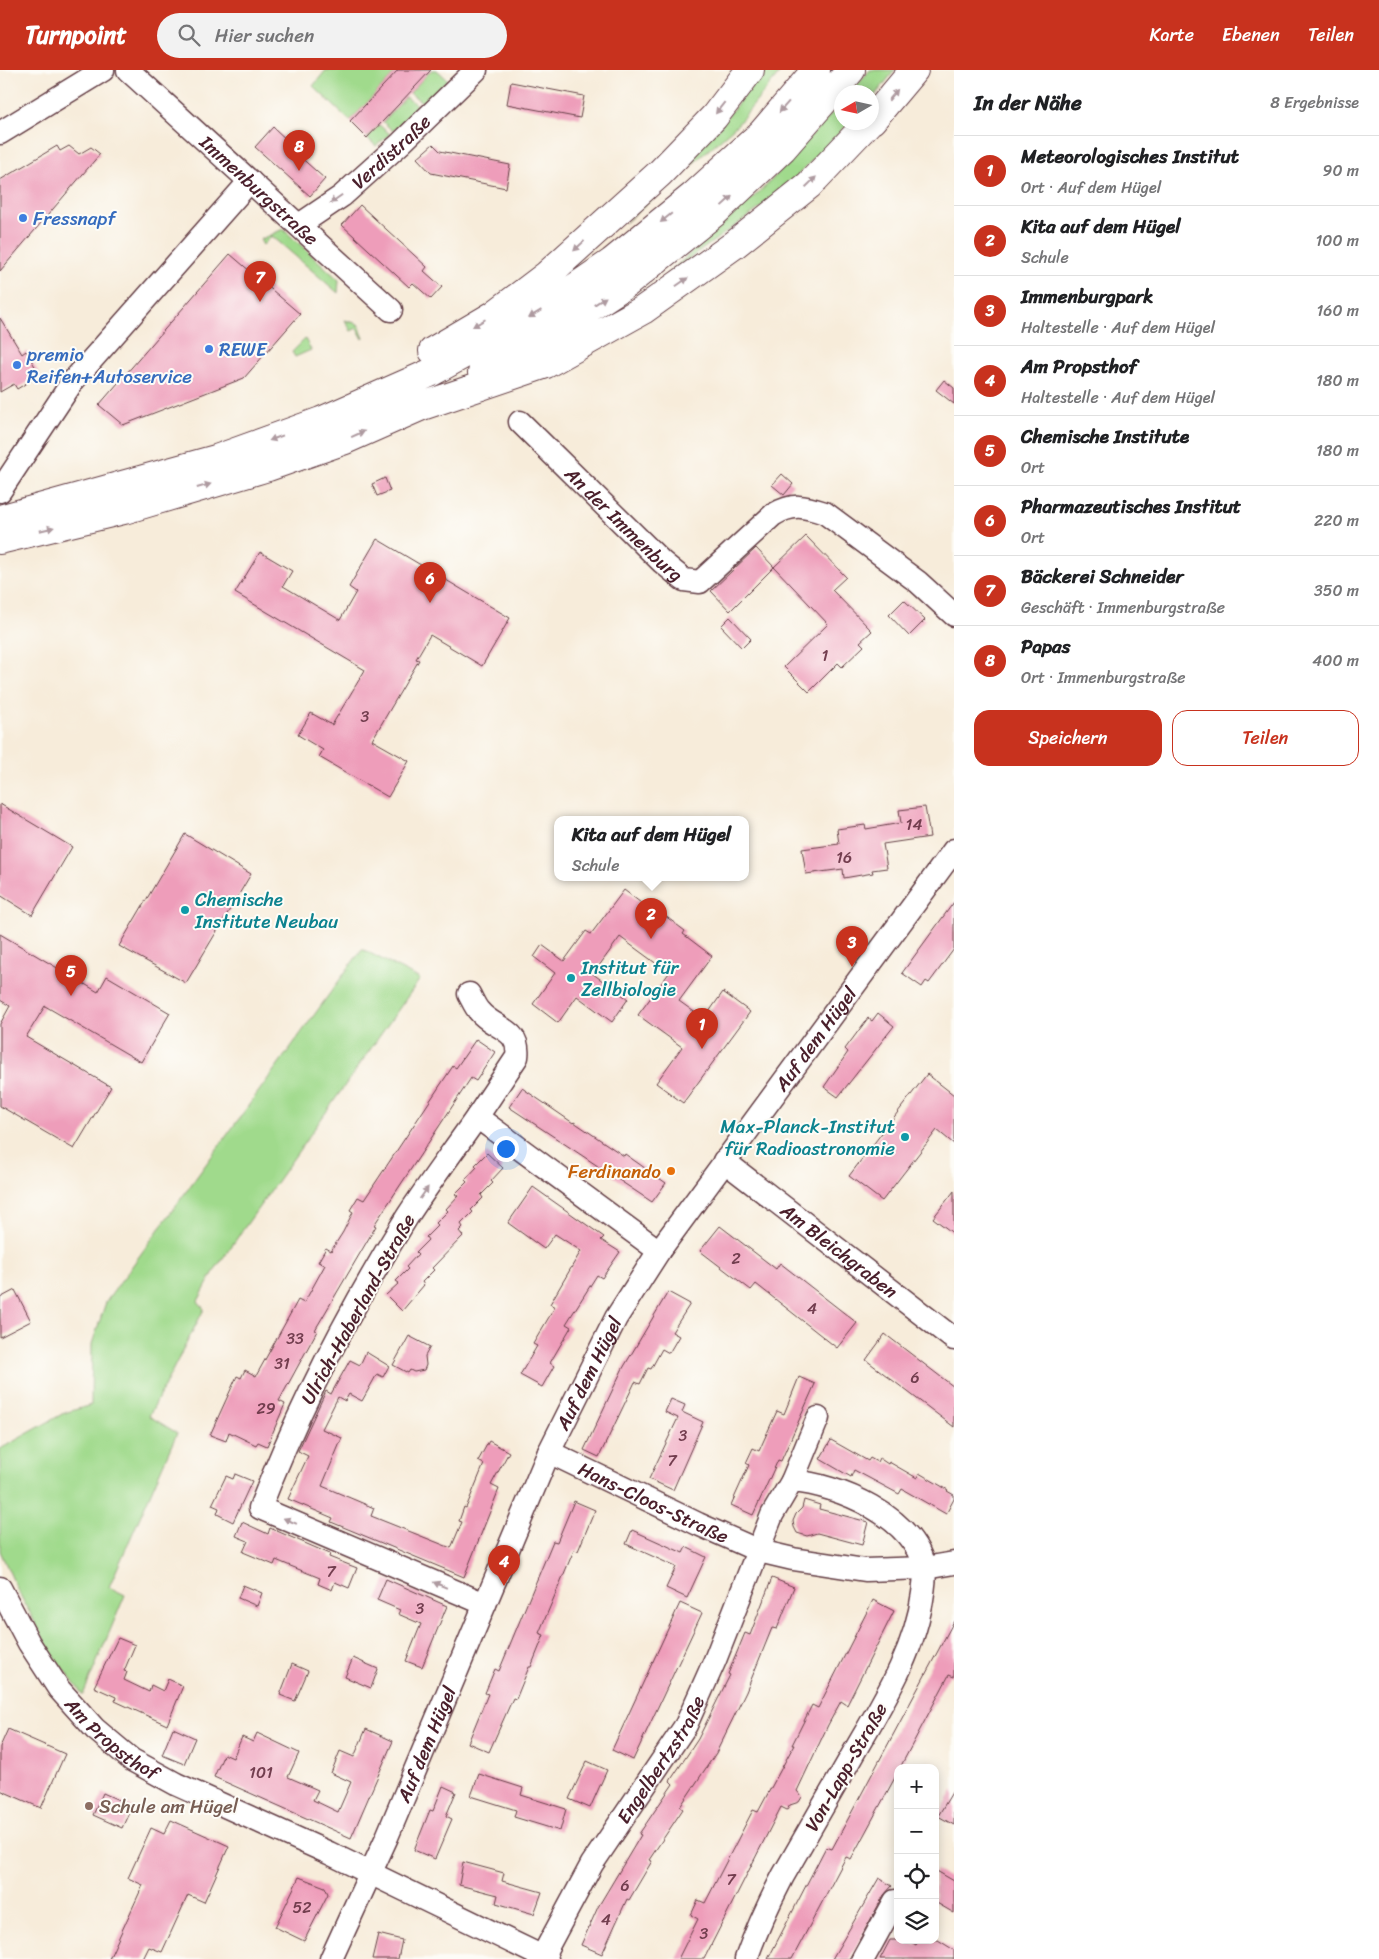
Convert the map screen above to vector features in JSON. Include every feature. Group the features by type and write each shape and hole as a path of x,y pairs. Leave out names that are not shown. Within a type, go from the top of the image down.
{"highway":[{"path":"321,421 437,348 494,315 547,275 660,173 714,117 750,70"},
{"path":"2,525 216,459 321,421 430,373 538,313 612,262 693,196 762,133 816,70"},
{"path":"422,406 534,344 626,284 714,213 783,148 851,70"},
{"path":"879,111 914,70"},
{"path":"2,525 124,510 268,467 345,440 422,406 546,364 643,310 734,245 809,184 861,130"}],"street":[{"path":"0,132 103,70"},
{"name":"Immenburgstraße","path":"128,70 391,310"},
{"name":"Verdistraße","path":"299,225 342,196 401,143 476,70"},
{"path":"0,491 73,381 250,181"},
{"name":"An der Immenburg","path":"520,422 662,562 684,580 700,582 773,515 785,508 798,506 825,513 918,582 954,615"},
{"name":"Auf dem Hügel","path":"331,1959 371,1875 548,1452 616,1318 659,1250 954,850"},
{"name":"Ulrich-Haberland-Straße","path":"469,994 479,1012 514,1037 518,1047 517,1057 408,1216 330,1352 276,1466 260,1508 485,1604"},
{"path":"477,1117 659,1250"},
{"name":"Am Bleichgraben","path":"724,1161 954,1340"},
{"path":"759,1551 772,1515 792,1481 818,1418"},
{"name":"Hans-Cloos-Straße","path":"548,1452 759,1551 793,1559 865,1570 925,1568 954,1564"},
{"path":"792,1481 808,1482 846,1494 884,1514 904,1531 917,1548 925,1568"},
{"name":"Engelbertzstraße","path":"544,1958 592,1864 686,1725 715,1660 759,1551"},
{"name":"Von-Lapp-Straße","path":"746,1959 757,1930 782,1878 899,1673 922,1606 925,1568"},
{"name":"Am Propsthof","path":"3,1605 59,1689 95,1729 132,1760 176,1784 329,1853 544,1958"},
{"path":"863,1959 894,1903"}],"green space":[{"path":"326,70 398,70 350,121 313,86"},
{"path":"431,70 437,70 448,80 423,103 410,93"},
{"path":"764,70 782,70 737,125 625,223 720,126"},
{"path":"870,70 895,70 879,90 879,85 857,85"},
{"path":"406,97 419,107 393,131 383,122"},
{"path":"834,111 834,130 842,130 777,196 666,275 768,184"},
{"path":"379,125 390,134 376,146 367,138"},
{"path":"283,229 339,280 338,293 272,236 263,245 260,240"},
{"path":"345,320 358,324 363,339 357,328 351,331"},
{"path":"305,339 311,350 295,357 292,352"},
{"path":"362,949 420,979 216,1268 198,1301 204,1309 149,1416 177,1433 109,1587 125,1595 83,1695 52,1654 17,1589 0,1551 0,1449 64,1413 91,1405 92,1344 106,1302"}],"building":[{"path":"398,70 431,70 367,138 350,121"},
{"path":"511,82 584,96 580,118 507,104"},
{"path":"273,127 291,144 289,147 325,179 310,196 255,147"},
{"path":"433,144 440,151 510,165 506,188 431,173 417,158"},
{"name":"Fressnapf","path":"57,146 60,151 69,146 79,154 91,147 100,154 0,271 0,180"},
{"path":"360,205 427,267 424,271 442,287 431,299 413,283 409,287 342,225"},
{"name":"REWE","path":"230,254 300,314 244,378 123,425 99,405"},
{"name":"premio Reifen+Autoservice","path":"0,318 22,354 26,351 40,375 17,389 14,384 0,392"},
{"path":"944,380 954,388 954,404 936,390"},
{"path":"782,474 793,484 784,495 772,485"},
{"path":"385,478 390,491 377,496 372,484"},
{"path":"806,536 846,577 832,590 872,631 860,642 864,646 842,667 838,663 809,692 784,667 828,624 774,567"},
{"path":"377,539 510,618 482,666 430,635 416,659 419,660 372,740 409,761 388,797 319,757 323,750 298,735 311,713 332,725 365,670 235,593 260,552 292,571 283,586 340,620 356,592 349,587"},
{"path":"756,548 774,567 730,611 711,591"},
{"path":"904,600 925,620 909,636 889,615"},
{"path":"730,617 751,639 742,648 721,626"},
{"path":"0,804 72,847 32,915 0,895"},
{"path":"925,807 930,837 883,844 887,868 872,870 873,873 844,878 843,869 806,874 802,849 839,844 837,829 865,825 866,829 901,823 899,810"},
{"name":"Chemische Institute Neubau","path":"185,834 251,874 186,983 119,946"},
{"path":"624,890 653,912 656,909 685,931 683,934 712,956 679,1001 704,1019 723,992 750,1012 683,1103 656,1083 682,1047 638,1015 669,973 620,937 593,974 628,999 612,1022 577,996 558,1023 533,1004 555,973 534,957 542,945 564,961 586,931 591,934"},
{"path":"954,902 954,949 929,983 926,981 922,987 902,973"},
{"path":"0,934 98,992 107,976 170,1013 141,1062 45,1006 26,1037 111,1087 74,1149 0,1106 0,1024 10,1006 0,1000"},
{"path":"878,1013 894,1026 838,1097 824,1087 848,1052 845,1049 868,1018 872,1021"},
{"path":"476,1039 495,1052 476,1081 471,1078 374,1225 376,1226 315,1330 317,1331 279,1401 285,1404 267,1446 258,1442 256,1445 229,1432 226,1441 210,1435 237,1376 241,1378 245,1370 256,1376 298,1300 304,1303 325,1265 318,1262 326,1248 331,1251 343,1232 353,1212 350,1210 358,1197 364,1200 453,1066 456,1068"},
{"name":"Max-Planck-Institut für Radioastronomie","path":"927,1074 954,1095 954,1144 937,1130 882,1201 849,1176"},
{"path":"522,1088 624,1156 625,1154 666,1183 652,1202 509,1107"},
{"path":"487,1153 503,1168 491,1181 493,1183 481,1195 483,1198 471,1210 473,1212 461,1224 463,1227 459,1231 463,1236 432,1268 434,1270 422,1282 424,1285 402,1311 386,1295 399,1283 396,1281 408,1269 406,1267 418,1254 416,1252 428,1240 426,1237 438,1225 436,1223 448,1211 446,1209 458,1196 455,1194 467,1182 465,1180 477,1167 475,1165"},
{"path":"533,1187 604,1237 601,1240 620,1252 602,1278 597,1275 566,1324 571,1327 550,1363 554,1366 542,1387 520,1375 537,1346 533,1344 555,1307 550,1304 581,1251 555,1234 544,1249 508,1223"},
{"path":"954,1191 954,1234 933,1218"},
{"path":"720,1226 776,1269 780,1263 857,1323 837,1348 756,1284 751,1290 700,1251"},
{"path":"15,1290 31,1321 0,1337 0,1298"},
{"path":"668,1292 690,1304 672,1332 679,1336 669,1353 662,1349 651,1369 648,1368 640,1384 635,1382 599,1457 584,1450 622,1370"},
{"path":"885,1334 954,1387 954,1427 866,1360"},
{"path":"409,1336 430,1347 425,1356 426,1365 424,1370 414,1372 410,1370 408,1373 393,1365"},
{"path":"366,1352 389,1366 383,1377 377,1374 362,1401 349,1394 345,1401 338,1397 322,1429 342,1438 322,1486 374,1508 371,1516 451,1548 462,1522 459,1521 464,1507 466,1508 484,1464 478,1461 489,1441 509,1452 491,1485 499,1489 464,1577 331,1522 333,1518 288,1499 308,1456 298,1451 326,1391 331,1394 350,1360 360,1365"},
{"path":"799,1377 815,1384 781,1461 778,1460 753,1515 731,1505 749,1465 746,1463 753,1448 759,1451 777,1411 784,1414"},
{"path":"671,1399 685,1405 682,1412 703,1422 673,1490 649,1479 678,1418 665,1412"},
{"path":"831,1440 868,1461 870,1458 877,1462 879,1458 917,1478 919,1473 948,1490 954,1495 954,1499 946,1514 902,1489 899,1494 854,1470 851,1477 820,1459"},
{"path":"235,1474 252,1481 233,1522 217,1514 219,1508 212,1505 226,1476 233,1479"},
{"path":"804,1500 820,1505 819,1509 868,1522 862,1545 817,1533 807,1536 797,1533 793,1521 796,1514 802,1508"},
{"path":"574,1501 595,1510 578,1551 574,1550 539,1633 544,1635 531,1667 529,1667 516,1699 513,1698 489,1752 468,1743 488,1694 485,1693 495,1669 499,1671 553,1541 557,1542"},
{"path":"242,1522 268,1534 270,1528 330,1554 329,1557 357,1568 349,1588 335,1582 332,1590 318,1584 320,1578 276,1560 274,1565 243,1552 248,1541 236,1536"},
{"path":"632,1530 683,1553 686,1547 706,1557 687,1598 666,1588 676,1567 626,1544"},
{"path":"772,1578 794,1587 777,1629 772,1628 746,1692 716,1753 680,1807 683,1809 649,1860 652,1861 629,1900 627,1899 602,1954 581,1945 598,1907 641,1835 639,1834 673,1784 670,1781 698,1739 730,1675 728,1674 745,1633 750,1635"},
{"path":"386,1579 447,1606 422,1667 406,1661 421,1624 398,1614 400,1610 377,1600"},
{"path":"243,1585 262,1593 257,1606 238,1598"},
{"path":"873,1600 894,1611 847,1705 841,1701 828,1725 797,1791 802,1797 799,1802 790,1805 787,1810 781,1807 704,1959 678,1959 698,1919 691,1915 698,1900 705,1903 753,1810 758,1812 794,1745 792,1745 812,1705 818,1708"},
{"path":"680,1603 702,1613 633,1760 612,1750"},
{"path":"954,1621 954,1677 949,1675 902,1764 894,1764 894,1779 851,1859 846,1857 792,1959 768,1959 826,1847 832,1849"},
{"path":"118,1638 135,1645 124,1671 127,1672 124,1680 149,1692 151,1685 163,1691 168,1679 183,1686 167,1725 115,1701 116,1697 94,1687"},
{"path":"353,1658 378,1669 371,1688 345,1677"},
{"path":"292,1664 308,1671 295,1701 280,1695"},
{"path":"173,1728 195,1738 184,1764 162,1755"},
{"path":"8,1729 65,1754 41,1808 0,1790 0,1747"},
{"path":"366,1729 393,1741 351,1838 214,1777 224,1754 233,1758 242,1737 253,1742 257,1733 299,1753 288,1777 318,1790 313,1800 338,1812 351,1782 331,1773 340,1751 354,1757"},
{"path":"587,1761 607,1770 590,1808 569,1799"},
{"path":"479,1774 523,1788 521,1795 566,1809 560,1831 514,1817 516,1810 471,1796"},
{"path":"443,1786 456,1792 446,1816 452,1819 435,1859 414,1850 430,1810 433,1811"},
{"path":"954,1789 954,1825 939,1817"},
{"path":"103,1793 132,1806 122,1828 93,1815"},
{"path":"171,1820 229,1846 204,1902 188,1895 162,1952 149,1947 143,1959 109,1959 143,1885 128,1878 151,1828 164,1834"},
{"path":"463,1862 504,1873 502,1881 542,1892 534,1914 496,1903 498,1895 459,1885"},
{"path":"939,1872 954,1881 954,1913 939,1904"},
{"path":"299,1877 325,1887 328,1894 304,1941 275,1927"},
{"path":"879,1878 892,1886 884,1895 849,1959 832,1959"},
{"path":"378,1934 402,1940 398,1959 372,1959"},
{"path":"890,1940 894,1940 894,1944 916,1945 939,1944 939,1941 954,1950 954,1959 880,1959"}],"place":[{"name":"Papas","path":"299,171"},
{"name":"Fressnapf","path":"23,218"},
{"name":"Bäckerei Schneider","path":"260,302"},
{"name":"REWE","path":"209,349"},
{"name":"premio Reifen+Autoservice","path":"17,365"},
{"name":"Pharmazeutisches Institut","path":"430,603"},
{"name":"Chemische Institute Neubau","path":"185,910"},
{"name":"Kita auf dem Hügel","path":"651,939"},
{"name":"Immenburgpark","path":"852,967"},
{"name":"Institut für Zellbiologie","path":"571,978"},
{"name":"Chemische Institute","path":"71,996"},
{"name":"Meteorologisches Institut","path":"702,1049"},
{"name":"Max-Planck-Institut für Radioastronomie","path":"905,1137"},
{"name":"Ferdinando","path":"671,1171"},
{"name":"Am Propsthof","path":"504,1586"},
{"name":"Schule am Hügel","path":"89,1806"}]}
